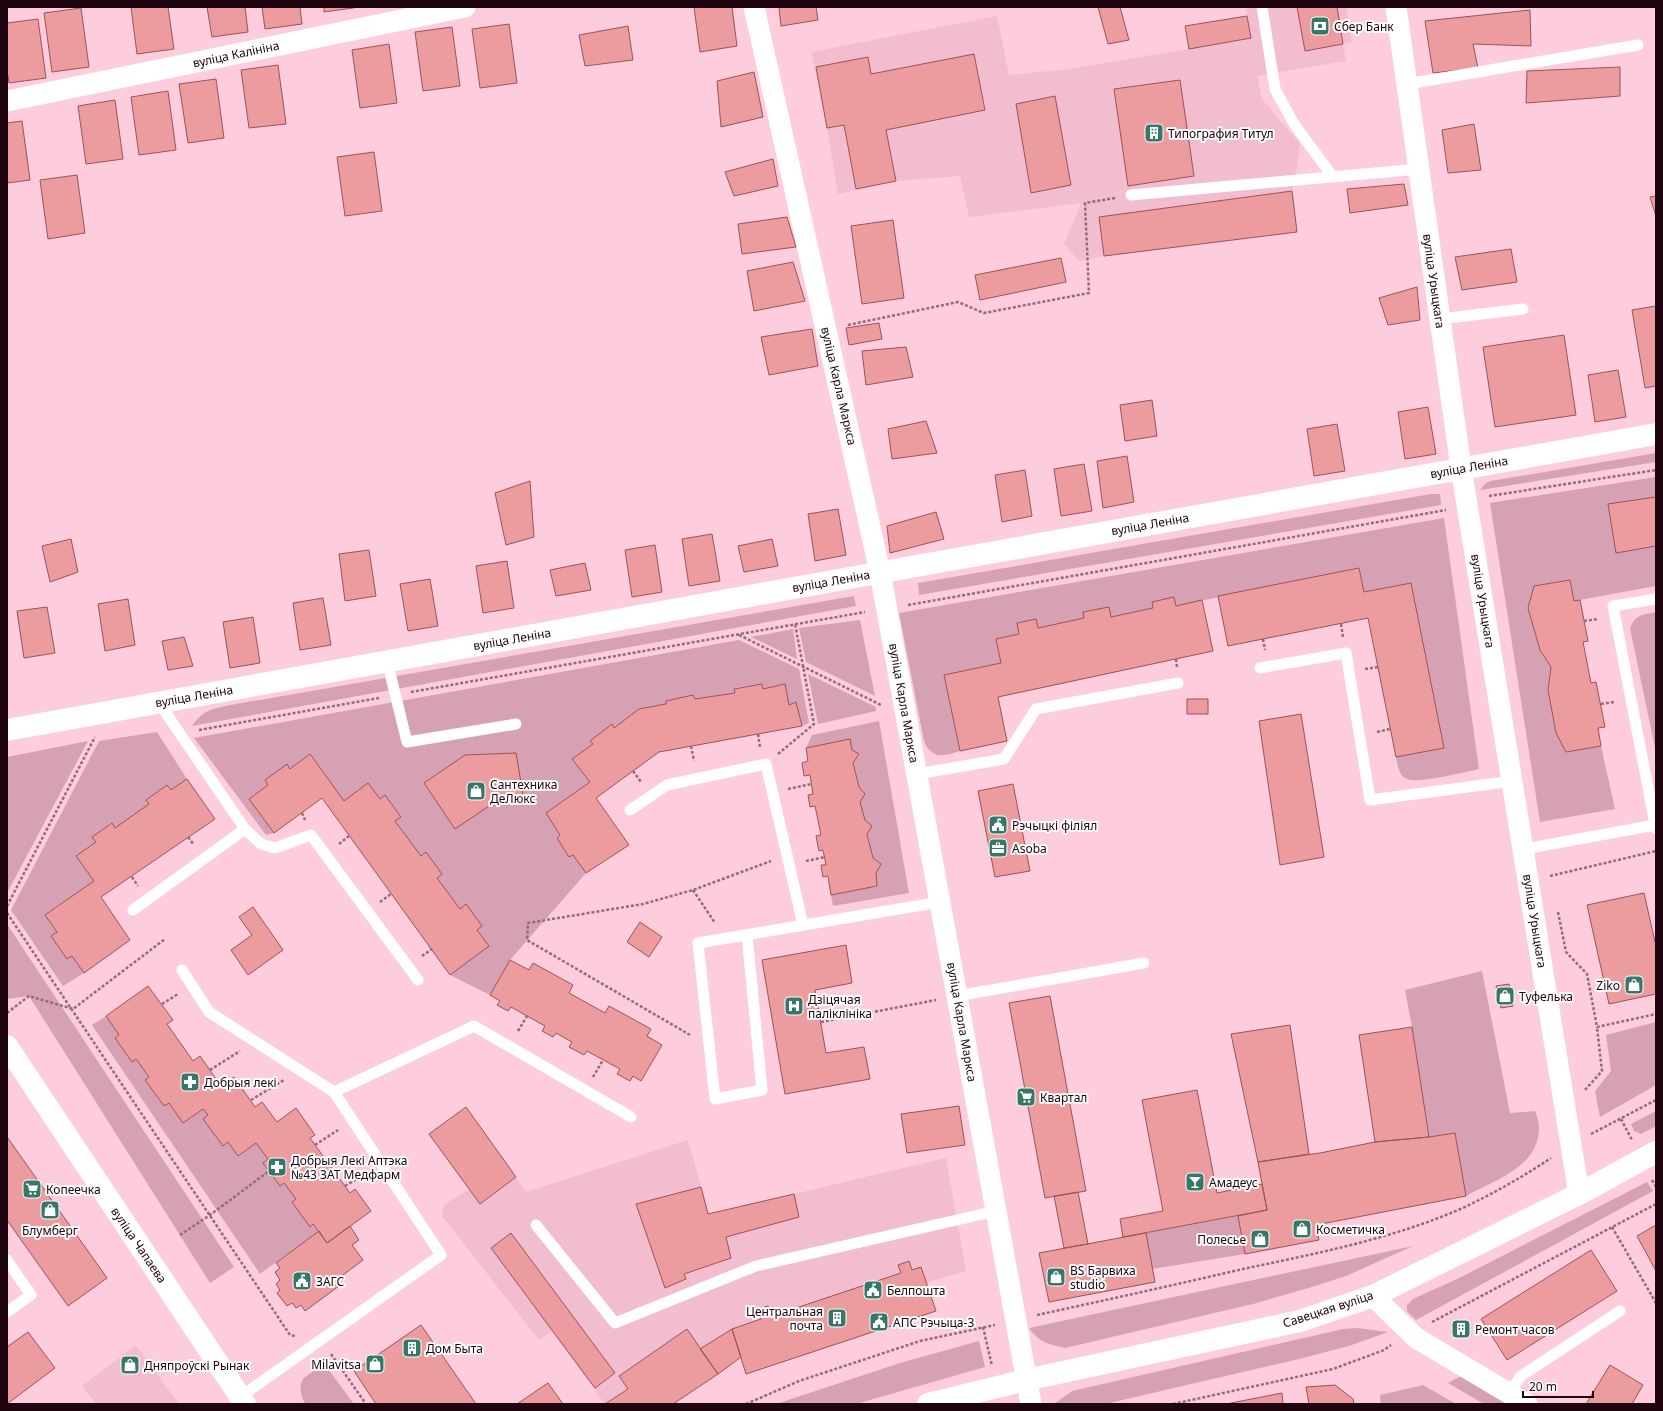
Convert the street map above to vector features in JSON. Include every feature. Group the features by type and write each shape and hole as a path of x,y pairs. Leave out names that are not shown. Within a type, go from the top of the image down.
{"street":[{"name":"вуліца Калініна","path":"7,101 465,7"},
{"name":"вуліца Карла Маркса","path":"754,7 880,572 1031,1404"},
{"name":"вуліца Урыцкага","path":"1396,7 1461,468 1524,848 1579,1194"},
{"name":"вуліца Леніна","path":"7,730 880,572 1656,434"},
{"name":"вуліца Чапаева","path":"7,1046 242,1400"},
{"name":"Савецкая вуліца","path":"928,1404 1026,1380 1300,1321 1373,1296 1579,1194 1656,1152"},
{"path":"1373,1296 1416,1338 1527,1404"}],"lane":[{"path":"1262,7 1275,89 1294,124 1334,177"},
{"path":"1407,84 1638,45"},
{"path":"1131,195 1419,169"},
{"path":"1440,319 1523,309"},
{"path":"1524,848 1656,827 1613,606 1656,598"},
{"path":"1260,668 1346,653 1370,800 1513,781"},
{"path":"387,661 397,695 407,742 516,724"},
{"path":"917,774 1004,759 1036,709 1178,683"},
{"path":"159,703 245,829 261,844 275,848 311,835 418,980"},
{"path":"630,810 667,785 766,764 803,925"},
{"path":"133,910 245,829"},
{"path":"747,935 762,1090 716,1099 698,943 940,902"},
{"path":"957,996 1144,964"},
{"path":"182,970 209,1012 334,1092 441,1255 321,1340 242,1400"},
{"path":"334,1092 474,1026 631,1117"},
{"path":"536,1225 615,1323 756,1266 996,1211"},
{"path":"7,1260 31,1294 7,1312"},
{"path":"1509,1393 1521,1376 1620,1311"}],"path":[{"path":"826,329 958,302 984,313 1089,293 1085,203 1131,195"},
{"path":"179,733 1443,511 1466,499 1656,470"},
{"path":"766,764 814,724 795,624"},
{"path":"738,634 884,706"},
{"path":"7,906 96,735 88,736"},
{"path":"772,791 812,784"},
{"path":"1552,882 1550,875 1656,851"},
{"path":"710,1046 527,940 528,923 643,904 693,890 787,855"},
{"path":"693,890 726,938"},
{"path":"1556,906 1566,952 1587,974 1597,1027 1602,1071 1585,1088 1586,1096"},
{"path":"7,913 73,1009 290,1335 321,1340 366,1404"},
{"path":"73,1009 165,939"},
{"path":"7,1013 29,996 73,1009"},
{"path":"821,1022 957,996"},
{"path":"1597,1027 1656,1014"},
{"path":"210,1070 255,1042"},
{"path":"250,1100 300,1070"},
{"path":"746,1404 800,1381 920,1341 1308,1255 1389,1234 1467,1206 1516,1181 1571,1144 1656,1100"},
{"path":"315,1145 353,1121"},
{"path":"1592,1125 1593,1133"},
{"path":"345,1186 381,1164"},
{"path":"180,1235 210,1215 269,1171"},
{"path":"1612,1227 1656,1303"}],"shaded area":[{"path":"1246,7 1346,7 1352,42 1343,44 1346,61 1257,76 1262,99 1300,144 1292,191 1297,232 1104,256 1079,261 1064,244 1081,203 969,217 960,176 896,181 838,194 827,128 811,52 997,16 1009,75 1070,69 1251,38"},
{"path":"1656,453 1656,462 1480,490 1486,483 1491,481"},
{"path":"1656,477 1656,586 1574,601 1570,580 1534,586 1528,608 1540,650 1551,667 1548,690 1556,733 1566,752 1601,746 1615,809 1540,822 1490,503"},
{"path":"1431,494 1440,494 1441,505 919,595 918,583"},
{"path":"1444,518 1479,769 1421,780 1407,779 1400,772 1396,757 1444,747 1411,583 1364,592 1359,568 1176,606 1174,597 1152,602 1153,608 1111,617 1109,607 1083,612 1084,618 1038,628 1036,619 1019,634 996,639 1001,663 944,675 960,751 944,755 935,754 927,747 924,741 899,613"},
{"path":"854,596 856,606 192,726 206,712 225,706"},
{"path":"1656,612 1656,753 1630,628 1632,623 1640,616"},
{"path":"860,620 875,696 806,662 799,628"},
{"path":"793,629 797,659 751,637"},
{"path":"739,640 799,669 809,723 802,726 796,702 789,705 785,684 763,689 762,684 734,688 735,693 695,699 693,695 666,701 666,704 639,709 614,728 612,724 590,741 593,744 572,759 590,782 546,813 560,835 557,838 569,857 573,855 586,873 510,960 490,995 450,975 489,946 477,930 482,926 460,909 437,878 442,874 426,852 421,856 395,821 401,817 385,795 380,799 368,783 344,801 310,754 290,769 287,765 265,780 268,785 249,799 274,833 266,835 194,738"},
{"path":"808,674 876,707 876,711 818,724"},
{"path":"879,721 909,893 833,906 831,895 877,886 876,873 881,864 873,858 860,802 865,794 859,787 853,763 859,755 852,750 850,740 806,748 812,735"},
{"path":"157,732 187,779 171,790 167,785 146,800 149,804 115,828 111,823 92,837 96,842 76,856 94,881 45,915 57,932 51,936 67,959 72,956 84,973 63,986 11,910 99,741"},
{"path":"88,741 7,893 7,757"},
{"path":"7,924 234,1267 210,1283 29,996 7,999"},
{"path":"1482,971 1510,1113 1535,1111 1539,1129 1537,1142 1531,1154 1523,1163 1501,1178 1466,1196 1455,1133 1429,1137 1405,990"},
{"path":"106,1016 119,1035 115,1038 132,1062 136,1059 149,1077 145,1080 164,1106 169,1103 183,1123 203,1109 208,1115 203,1119 223,1146 228,1142 238,1156 256,1143 268,1159 263,1163 280,1186 284,1183 296,1199 292,1202 309,1226 313,1224 319,1231 260,1274 92,1025"},
{"path":"1656,1022 1656,1085 1600,1117 1595,1091 1611,1071 1606,1035"},
{"path":"1656,1111 1656,1126 1641,1134 1634,1131 1631,1124"},
{"path":"688,1140 709,1214 946,1158 966,1271 926,1283 921,1267 912,1270 909,1261 898,1265 901,1273 772,1316 768,1306 758,1309 761,1319 732,1329 700,1349 687,1329 619,1375 628,1389 605,1404 552,1331 539,1340 442,1216 444,1205 469,1189 480,1204 516,1177 526,1192"},
{"path":"1647,1182 1653,1191 1416,1320 1407,1311 1407,1305 1413,1299 1457,1279"},
{"path":"1238,1216 1245,1254 1152,1269 1146,1233"},
{"path":"1413,1246 1346,1276 1312,1287 1253,1304 1065,1348 1041,1340 1029,1328"},
{"path":"1358,1328 1388,1332 1349,1346 1295,1360 1105,1404 1054,1404 1072,1391 1343,1329"},
{"path":"979,1341 985,1367 856,1404 776,1404 900,1363"},
{"name":"Дняпроўскі Рынак","path":"136,1345 179,1404 96,1404 82,1386"},
{"path":"325,1365 354,1404 306,1404 302,1398 301,1383 310,1373"},
{"path":"1461,1376 1510,1404 1484,1404 1448,1383"},
{"path":"1423,1385 1456,1404 1381,1404 1380,1395"}],"building":[{"path":"131,7 168,7 174,49 137,54"},
{"path":"207,7 245,7 248,32 212,37"},
{"path":"262,7 300,7 302,24 265,29"},
{"path":"324,7 360,7 324,12"},
{"path":"694,7 732,7 737,46 700,52"},
{"path":"779,7 816,7 818,20 781,26"},
{"path":"1098,7 1120,7 1129,40 1108,44"},
{"name":"Сбер Банк","path":"1297,7 1337,7 1343,44 1305,51"},
{"path":"81,8 89,67 52,72 44,13"},
{"path":"1530,10 1531,46 1473,44 1478,68 1433,73 1425,21"},
{"path":"1247,16 1251,38 1189,49 1185,26"},
{"path":"38,19 46,78 9,83 7,70 7,23"},
{"path":"509,24 517,83 480,88 472,29"},
{"path":"628,26 633,60 585,66 579,35"},
{"path":"452,27 460,86 423,91 415,32"},
{"path":"389,44 397,103 360,108 352,50"},
{"path":"974,54 985,110 886,130 896,181 856,189 844,125 827,128 816,67 868,57 871,74"},
{"path":"278,65 286,124 249,128 241,70"},
{"path":"1620,67 1620,96 1526,103 1527,71"},
{"path":"754,72 763,117 721,127 717,81"},
{"path":"216,79 224,138 188,143 179,84"},
{"name":"Типография Титул","path":"1180,80 1194,176 1128,186 1114,89"},
{"path":"168,91 176,150 139,155 131,97"},
{"path":"1055,96 1071,185 1031,193 1016,104"},
{"path":"115,100 123,159 86,164 78,106"},
{"path":"22,121 30,180 7,183 7,123"},
{"path":"1474,124 1481,170 1448,173 1442,130"},
{"path":"374,152 382,211 345,216 337,157"},
{"path":"773,159 778,186 734,196 725,172"},
{"path":"77,175 85,233 48,239 40,180"},
{"path":"1404,184 1408,205 1350,213 1347,189"},
{"path":"1292,191 1297,232 1104,256 1099,217"},
{"path":"1656,196 1656,216 1650,197"},
{"path":"787,217 796,247 742,254 738,224"},
{"path":"893,220 904,298 862,304 851,226"},
{"path":"1511,249 1517,282 1462,290 1455,257"},
{"path":"1061,258 1066,282 980,300 975,275"},
{"path":"793,262 805,301 754,311 747,271"},
{"path":"1417,287 1420,320 1388,325 1379,298"},
{"path":"1656,306 1656,386 1645,388 1632,310"},
{"path":"879,323 882,339 849,345 846,328"},
{"path":"812,329 818,366 769,375 761,337"},
{"path":"1564,335 1576,415 1495,427 1483,347"},
{"path":"906,347 913,377 866,385 862,351"},
{"path":"1618,370 1626,417 1595,422 1588,375"},
{"path":"1152,400 1157,436 1125,441 1120,405"},
{"path":"1428,407 1436,454 1405,459 1398,412"},
{"path":"926,421 937,453 892,459 888,429"},
{"path":"1337,424 1345,471 1314,476 1307,429"},
{"path":"1127,456 1134,502 1103,508 1097,461"},
{"path":"1084,464 1092,511 1061,516 1054,469"},
{"path":"1025,470 1032,516 1002,522 995,475"},
{"path":"530,481 534,537 506,545 495,493"},
{"path":"1656,497 1656,546 1616,553 1608,504"},
{"path":"838,509 846,555 815,561 808,514"},
{"path":"936,512 944,539 890,553 887,526"},
{"path":"712,534 720,581 689,586 682,539"},
{"path":"71,539 78,572 50,582 42,546"},
{"path":"772,539 778,566 744,572 738,546"},
{"path":"655,545 662,592 632,597 625,550"},
{"path":"369,550 376,596 345,601 339,554"},
{"path":"507,561 514,608 483,613 476,566"},
{"path":"585,563 591,590 556,596 550,570"},
{"path":"1359,568 1364,592 1411,583 1444,748 1396,757 1368,618 1228,646 1218,596"},
{"path":"430,579 438,626 408,631 400,584"},
{"path":"1570,580 1574,601 1580,600 1588,641 1583,642 1591,683 1596,682 1605,727 1598,728 1601,746 1566,752 1556,733 1548,690 1551,667 1540,650 1528,608 1534,586"},
{"path":"1174,597 1176,606 1202,600 1213,651 998,697 1007,741 960,751 944,675 1001,663 996,639 1019,634 1017,623 1036,619 1038,628 1084,618 1083,612 1109,607 1111,617 1153,608 1152,602"},
{"path":"323,598 331,645 300,650 293,603"},
{"path":"128,599 135,645 105,651 98,604"},
{"path":"47,607 55,653 24,658 17,611"},
{"path":"253,617 260,663 230,668 223,622"},
{"path":"184,637 193,666 168,670 162,641"},
{"path":"762,684 763,689 785,684 789,705 796,702 802,726 659,752 596,798 629,845 586,873 573,855 569,857 557,838 560,835 546,813 590,782 572,759 593,744 590,741 612,724 614,728 639,709 666,704 666,701 693,695 695,699 735,693 734,689"},
{"path":"1187,699 1208,699 1208,714 1187,714"},
{"path":"1301,714 1324,857 1280,865 1259,721"},
{"path":"850,739 852,750 859,754 853,763 859,787 865,794 860,802 865,820 872,826 867,834 873,858 881,864 876,873 877,886 831,895 828,876 823,877 821,865 826,865 823,850 819,851 816,836 821,835 815,806 810,807 808,795 813,794 810,775 804,776 802,763 808,761 806,748"},
{"name":"Сантехника ДеЛюкс","path":"516,753 524,800 489,806 455,829 424,783 465,755"},
{"path":"310,754 344,801 368,783 380,799 385,795 401,817 395,821 421,856 426,852 442,874 437,878 460,909 466,904 482,926 477,930 489,946 450,975 322,798 274,833 249,799 268,785 265,780 287,764 290,769"},
{"path":"187,779 215,819 101,897 130,940 84,973 72,956 67,959 51,936 57,932 45,915 94,881 76,856 96,842 92,837 112,823 115,828 149,804 146,800 167,785 171,790"},
{"path":"1013,784 1030,871 995,877 978,791"},
{"path":"1644,893 1655,942 1656,941 1656,994 1609,1004 1587,905"},
{"path":"253,907 283,950 248,975 231,950 252,935 239,917"},
{"path":"640,922 662,937 649,957 627,942"},
{"name":"Дзіцячая паліклініка","path":"846,945 852,983 815,990 826,1053 864,1047 870,1079 785,1094 762,960"},
{"path":"510,960 529,970 533,963 573,985 569,993 605,1013 609,1006 651,1029 647,1036 662,1045 641,1081 633,1076 630,1081 617,1074 620,1069 587,1051 584,1055 569,1047 572,1042 556,1033 553,1037 542,1031 545,1026 511,1007 508,1011 497,1005 500,1001 490,995"},
{"name":"Туфелька","path":"1509,984 1513,1006 1501,1008 1496,986"},
{"path":"148,986 173,1020 167,1024 193,1061 200,1056 221,1086 234,1077 255,1107 262,1102 277,1122 296,1108 315,1135 310,1138 350,1193 355,1189 371,1211 327,1243 313,1224 310,1227 292,1202 296,1199 284,1183 280,1186 263,1163 268,1159 256,1143 238,1156 228,1142 223,1146 203,1119 208,1115 203,1109 183,1123 169,1103 164,1106 145,1080 149,1077 136,1059 132,1062 115,1038 119,1035 106,1016"},
{"path":"1050,996 1086,1191 1045,1198 1009,1003"},
{"path":"1290,1025 1309,1154 1258,1162 1231,1034"},
{"path":"1412,1027 1429,1137 1375,1142 1359,1035"},
{"path":"1197,1090 1217,1193 1262,1184 1267,1210 1123,1237 1120,1219 1163,1211 1142,1100"},
{"path":"959,1106 965,1145 907,1153 901,1114"},
{"path":"466,1107 516,1177 480,1204 429,1134"},
{"path":"1455,1133 1466,1196 1316,1225 1319,1240 1245,1254 1238,1216 1267,1210 1258,1162 1320,1153 1375,1142"},
{"path":"7,1137 107,1278 68,1306 7,1220"},
{"path":"701,1187 708,1214 794,1194 799,1217 726,1237 731,1258 684,1274 686,1279 665,1288 636,1204"},
{"path":"1078,1192 1088,1244 1064,1248 1054,1196"},
{"path":"1656,1225 1656,1271 1637,1236"},
{"path":"350,1226 359,1240 352,1245 363,1260 335,1281 339,1286 305,1311 301,1305 296,1308 292,1303 287,1306 277,1293 280,1290 276,1284 280,1280 275,1272 280,1268 276,1263 319,1231 327,1243"},
{"path":"511,1233 615,1373 595,1388 491,1248"},
{"path":"1146,1233 1155,1282 1049,1302 1039,1253"},
{"path":"1591,1250 1617,1291 1507,1360 1481,1319"},
{"name":"Центральная почта","path":"909,1261 912,1270 921,1267 936,1311 746,1374 732,1329 761,1319 758,1309 768,1306 772,1316 901,1273 898,1265"},
{"name":"Ремонт часов","path":"1462,1322 1468,1332 1459,1337 1453,1327"},
{"name":"Дом Быта","path":"421,1325 476,1404 376,1404 354,1371"},
{"path":"687,1329 718,1374 673,1404 605,1404 628,1389 619,1376"},
{"path":"732,1329 741,1357 718,1374 700,1349"},
{"path":"28,1332 55,1368 7,1404 7,1347"},
{"path":"1610,1365 1643,1385 1632,1404 1586,1404"},
{"path":"548,1383 563,1404 517,1404"},
{"path":"1335,1385 1353,1399 1354,1404 1309,1404 1306,1387"},
{"path":"1282,1393 1283,1404 1226,1404"}],"place":[{"name":"Сбер Банк","path":"1320,26"},
{"name":"Типография Титул","path":"1154,133"},
{"name":"Сантехника ДеЛюкс","path":"476,791"},
{"name":"Рэчыцкі філіял","path":"998,825"},
{"name":"Asoba","path":"998,848"},
{"name":"Ziko","path":"1634,985"},
{"name":"Туфелька","path":"1505,996"},
{"name":"Дзіцячая паліклініка","path":"794,1006"},
{"name":"Добрыя лекі","path":"190,1082"},
{"name":"Квартал","path":"1026,1097"},
{"name":"Добрыя Лекі Аптэка №43 ЗАТ Медфарм","path":"277,1167"},
{"name":"Амадеус","path":"1195,1182"},
{"name":"Копеечка","path":"32,1189"},
{"name":"Блумберг","path":"50,1210"},
{"name":"Косметичка","path":"1302,1229"},
{"name":"Полесье","path":"1260,1239"},
{"name":"BS Барвиха studio","path":"1056,1277"},
{"name":"ЗАГС","path":"302,1281"},
{"name":"Белпошта","path":"873,1290"},
{"name":"Центральная почта","path":"837,1318"},
{"name":"АПС Рэчыца-3","path":"879,1322"},
{"name":"Ремонт часов","path":"1461,1329"},
{"name":"Дом Быта","path":"412,1348"},
{"name":"Milavitsa","path":"375,1364"},
{"name":"Дняпроўскі Рынак","path":"130,1365"}]}
